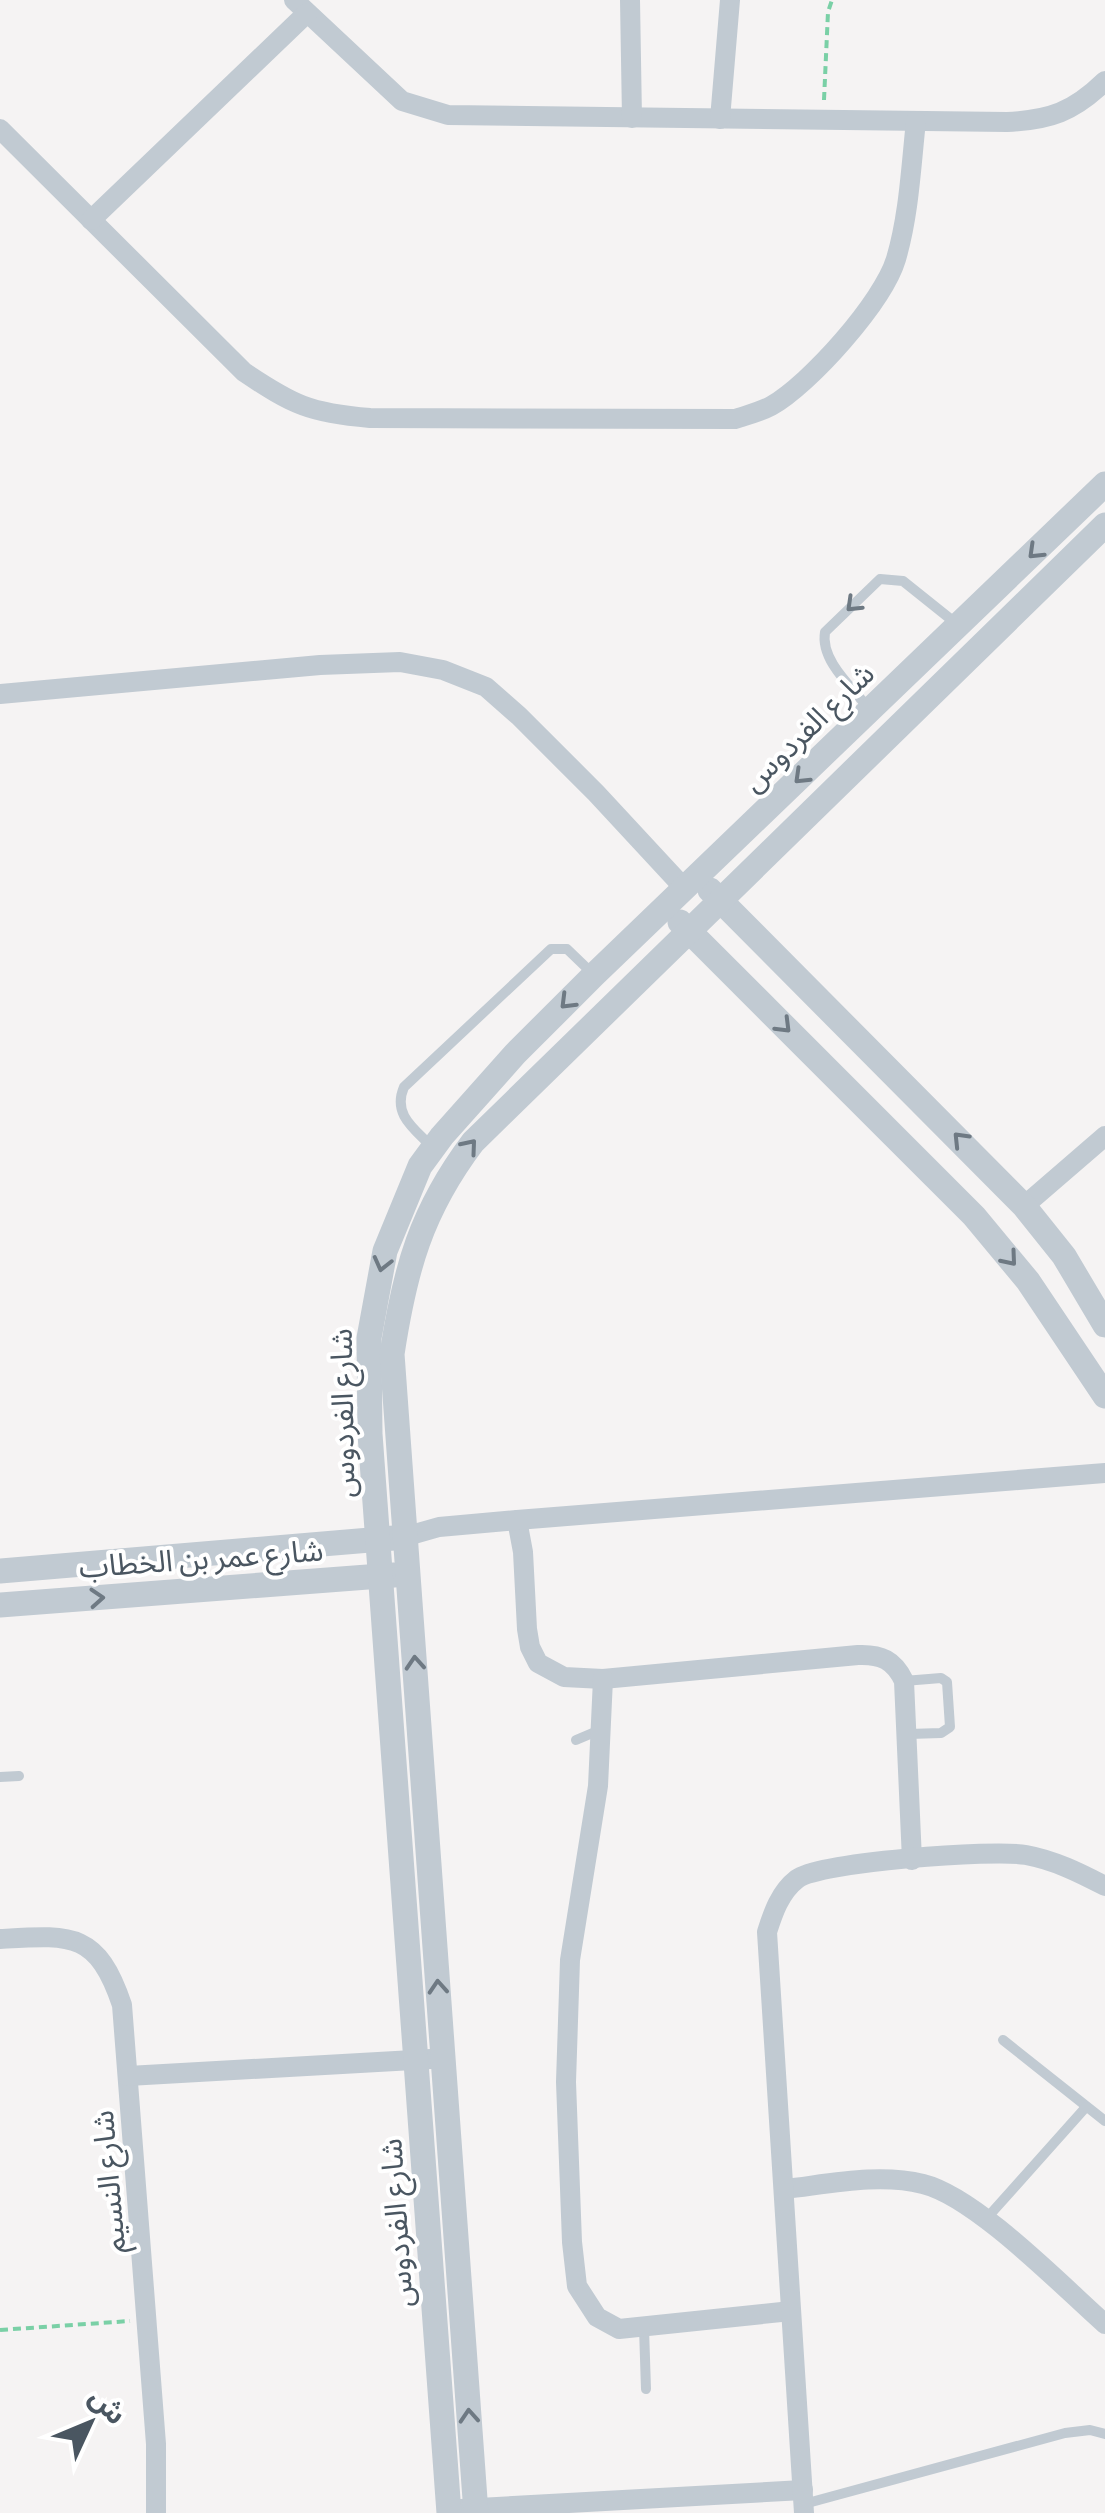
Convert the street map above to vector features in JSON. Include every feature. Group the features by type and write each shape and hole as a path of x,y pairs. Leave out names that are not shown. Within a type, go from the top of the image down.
{"street":[{"path":"630,0 632,118"},
{"path":"720,119 730,0"},
{"path":"92,220 300,7 402,102 473,116 1006,122 1048,118 1067,111 1105,81"},
{"path":"0,129 244,372 288,402 328,414 370,418 735,420 771,406 799,385 840,344 878,295 895,263 906,215 916,121"},
{"name":"شارع الفردوس","path":"449,2511 368,1376 375,1294 398,1212 420,1166 472,1100 594,975 1105,484"},
{"name":"شارع الفردوس","path":"476,2510 392,1354 400,1302 430,1206 473,1142 1105,524"},
{"path":"0,694 320,665 400,662 443,670 486,687 691,883 720,900 1024,1206 1064,1256 1105,1325"},
{"path":"730,846 753,868"},
{"path":"666,908 974,1216 1028,1281 1105,1396"},
{"path":"625,947 648,970"},
{"path":"747,989 757,968 778,958"},
{"path":"1024,1206 1105,1136"},
{"path":"404,1537 439,1527 1105,1473"},
{"path":"517,1520 530,1647 538,1664 564,1677 602,1679 875,1654 898,1668 904,1681 909,1734 912,1860"},
{"name":"شارع عمر بن الخطاب","path":"0,1571 404,1537"},
{"name":"شارع عمر بن الخطاب","path":"0,1606 408,1574"},
{"path":"602,1679 603,1729 593,1828 570,1960 566,2082 577,2286 597,2317 619,2329 791,2312"},
{"path":"449,2511 803,2502 767,1932 772,1914 799,1877 828,1868 988,1853 1026,1855 1069,1868 1105,1886"},
{"path":"404,1891 431,1888"},
{"name":"شارع النسيم","path":"0,1939 51,1936 77,1941 93,1950 104,1963 122,2006 148,2320 156,2513"},
{"path":"128,2076 443,2058"},
{"path":"784,2189 895,2180 926,2184 986,2219 1105,2324"}],"lane":[{"path":"870,710 830,659 824,643 825,632 880,578 904,581 958,626"},
{"path":"433,1148 400,1110 404,1088 551,949 566,949 594,975"},
{"path":"904,1681 941,1678 949,1690 950,1727 942,1733 909,1734"},
{"path":"576,1740 603,1729"},
{"path":"0,1777 19,1776"},
{"path":"1003,2040 1105,2121"},
{"path":"986,2219 1086,2106"},
{"path":"644,2328 646,2389"},
{"path":"803,2502 1065,2433 1090,2430 1105,2434"}],"path":[{"path":"823,120 828,12 832,0"},
{"path":"0,2330 148,2320"}]}
